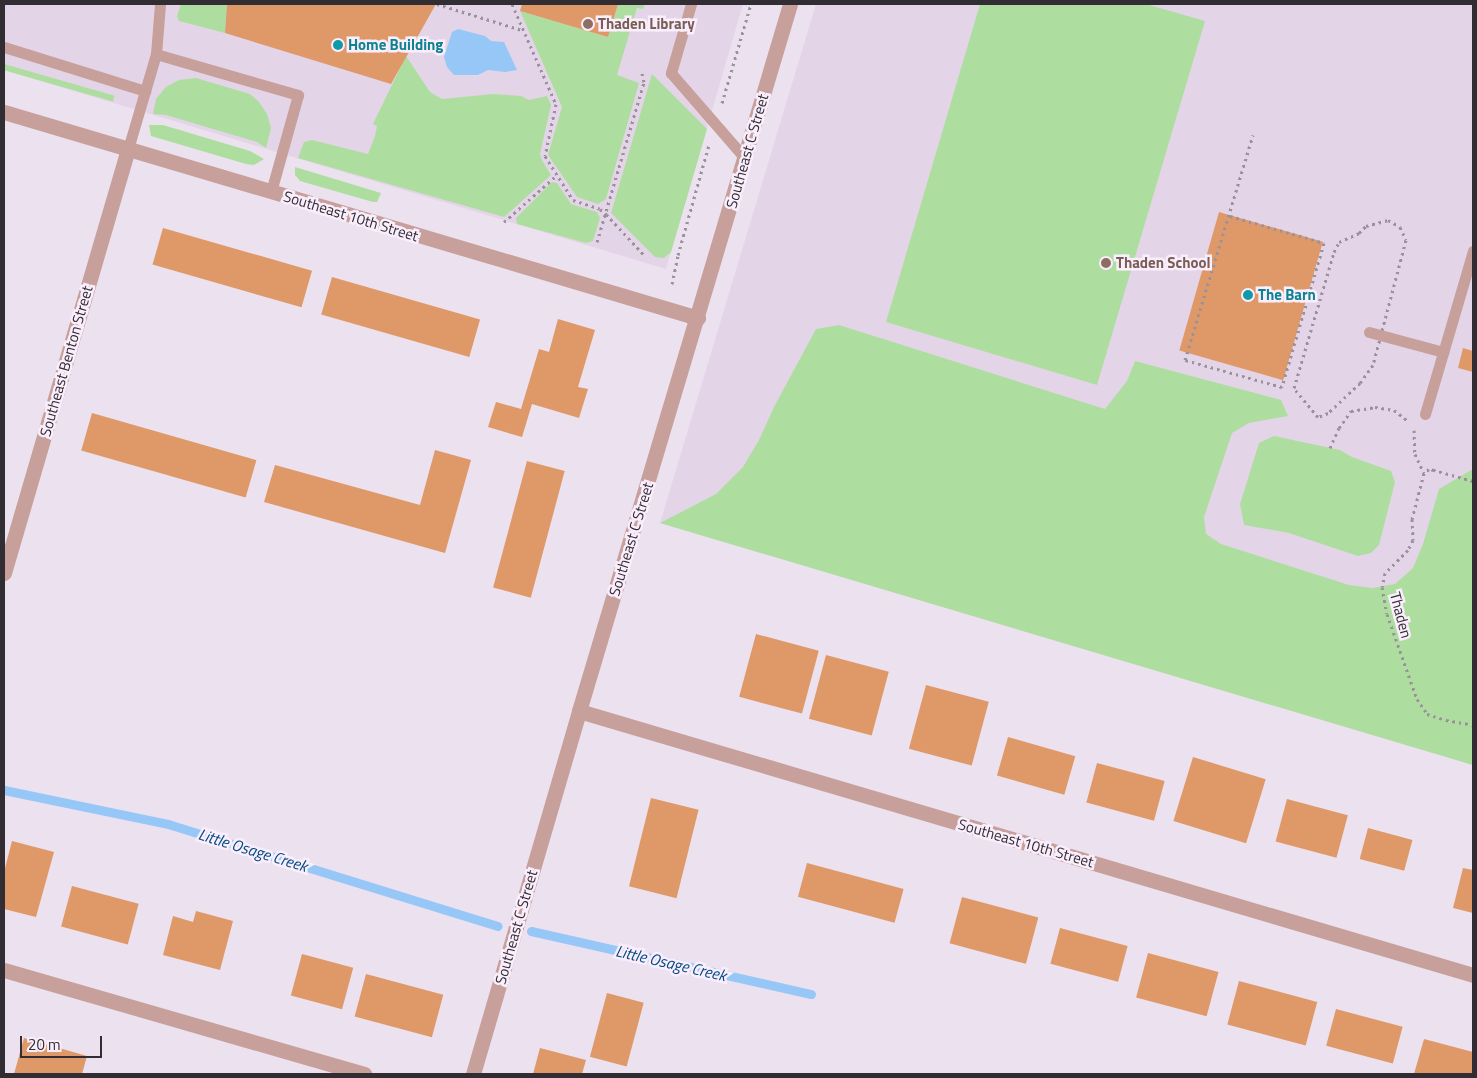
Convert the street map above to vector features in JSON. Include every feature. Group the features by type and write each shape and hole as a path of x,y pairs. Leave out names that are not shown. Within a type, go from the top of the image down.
{"street":[{"name":"Southeast C Street","path":"473,1074 578,711 698,318 790,4"},
{"name":"Southeast 10th Street","path":"4,112 698,318"},
{"name":"Southeast Benton Street","path":"4,574 128,149"},
{"name":"Southeast 10th Street","path":"578,711 1473,975"},
{"path":"4,970 364,1074"}],"lane":[{"path":"128,149 156,54 160,4"},
{"path":"691,4 671,73 745,158"},
{"path":"4,47 145,91"},
{"path":"156,54 298,96 271,192"},
{"path":"1424,414 1473,251"},
{"path":"1370,332 1443,352"}],"path":[{"path":"437,4 523,30"},
{"path":"512,4 556,104 545,156 573,200 600,209 645,256"},
{"path":"720,109 751,4"},
{"path":"596,242 606,214 644,82 642,73"},
{"path":"1230,216 1324,243 1282,387 1185,360 1230,223 1230,216 1253,135"},
{"path":"672,284 678,255 711,138"},
{"path":"504,222 557,175"},
{"path":"1313,411 1294,388 1334,252 1340,242 1360,233 1366,226 1388,220"},
{"path":"1330,448 1339,428 1352,411 1375,407 1394,410 1413,425 1415,454 1424,473 1428,469 1468,478 1473,481"},
{"name":"Thaden","path":"1424,473 1412,519 1412,540 1408,550 1385,573 1382,587 1386,605 1417,699 1427,714 1446,720 1473,724"}],"shaded area":[{"path":"4,4 743,4 666,269 4,70"},
{"name":"Thaden School","path":"816,4 1473,4 1473,765 660,523"}],"green space":[{"path":"181,4 227,4 225,33 179,21 177,16"},
{"path":"618,4 645,4 643,9 637,8 617,75 639,83 606,199 598,204 577,197 548,155 562,107 520,11 608,37"},
{"path":"980,4 1146,4 1205,21 1097,385 886,322"},
{"path":"406,56 430,92 442,99 493,94 521,96 529,100 547,96 551,105 540,154 551,175 504,217 298,158 304,142 312,140 368,154 377,126 373,124"},
{"path":"4,64 115,96 113,101 4,70"},
{"path":"652,74 707,129 671,252 664,258 655,257 611,213"},
{"path":"196,78 250,94 259,102 267,114 271,128 266,148 257,142 166,115 153,114 156,99 166,87 179,80"},
{"path":"149,125 163,125 250,151 264,159 254,165 246,164 151,136"},
{"path":"295,167 381,193 377,202 373,202 300,181 295,175"},
{"path":"552,182 557,183 571,204 597,212 600,218 593,241 586,243 517,224 516,218"},
{"path":"839,325 1105,409 1127,381 1135,361 1281,400 1288,416 1249,423 1232,433 1204,517 1206,534 1221,544 1349,585 1372,588 1395,584 1413,568 1423,544 1439,489 1473,469 1473,765 660,523 716,494 743,467 759,440 774,407 816,329"},
{"path":"1274,436 1340,450 1352,457 1391,471 1395,482 1379,545 1371,553 1358,556 1289,533 1244,525 1240,504 1259,443"}],"water":[{"path":"458,29 485,36 491,41 504,42 517,70 505,72 488,70 478,75 454,75 447,67 444,57 452,32"}],"building":[{"name":"Home Building","path":"227,4 436,4 391,84 225,33"},
{"name":"Thaden Library","path":"522,4 618,4 608,37 520,11"},
{"name":"The Barn","path":"1219,212 1323,242 1283,380 1179,350"},
{"path":"163,228 312,271 302,307 153,265"},
{"path":"332,277 480,319 469,357 321,314"},
{"path":"558,319 595,330 578,387 588,389 579,418 532,404 522,437 488,427 496,402 521,409 539,349 549,352"},
{"path":"1463,348 1473,351 1473,372 1458,368"},
{"path":"92,413 256,460 246,498 81,450"},
{"path":"435,450 471,460 445,553 264,502 275,465 420,505"},
{"path":"527,461 565,471 531,598 493,588"},
{"path":"756,634 819,651 802,714 739,697"},
{"path":"826,655 889,672 872,736 809,719"},
{"path":"926,685 989,702 972,766 909,749"},
{"path":"1008,737 1075,756 1064,795 997,775"},
{"path":"1193,757 1266,779 1246,843 1173,821"},
{"path":"1097,763 1165,781 1154,821 1086,803"},
{"path":"651,798 699,810 677,898 629,886"},
{"path":"1287,799 1348,815 1336,858 1276,842"},
{"path":"1368,828 1412,840 1404,871 1360,859"},
{"path":"12,841 54,852 36,917 4,909 4,872"},
{"path":"807,863 904,889 895,923 798,897"},
{"path":"1463,868 1473,870 1473,913 1453,908"},
{"path":"72,886 139,904 128,944 61,927"},
{"path":"962,897 1038,917 1026,964 950,943"},
{"path":"196,911 233,921 220,970 163,955 173,916 193,922"},
{"path":"1060,928 1128,946 1118,982 1050,964"},
{"path":"1148,953 1219,972 1207,1016 1136,997"},
{"path":"302,954 353,968 342,1009 291,996"},
{"path":"366,974 443,995 432,1037 355,1017"},
{"path":"1239,981 1317,1002 1306,1045 1227,1024"},
{"path":"607,993 644,1003 627,1067 590,1057"},
{"path":"1336,1009 1403,1027 1393,1064 1326,1046"},
{"path":"24,1038 87,1056 82,1074 14,1074"},
{"path":"1424,1039 1473,1052 1473,1074 1414,1074"},
{"path":"540,1048 586,1060 582,1074 533,1074"}],"waterway":[{"name":"Little Osage Creek","path":"4,790 168,824 498,926"},
{"name":"Little Osage Creek","path":"531,931 811,994"}],"place":[{"name":"Thaden Library","path":"588,24"},
{"name":"Home Building","path":"338,45"},
{"name":"Thaden School","path":"1106,263"},
{"name":"The Barn","path":"1248,295"}]}
